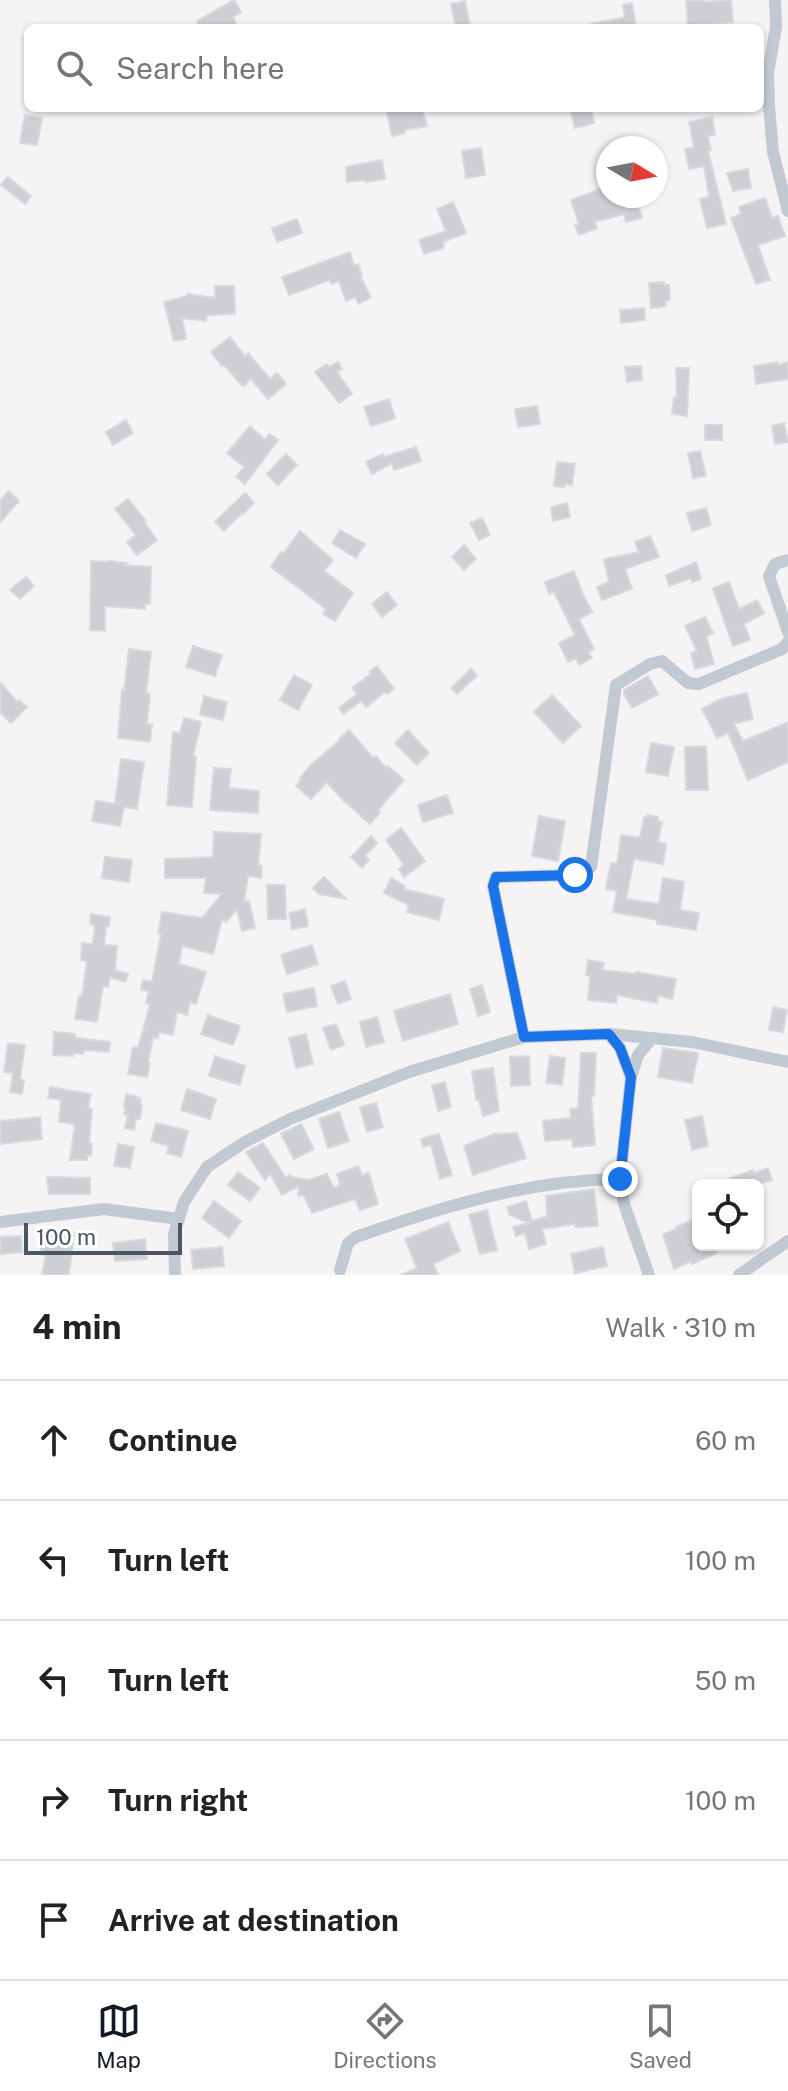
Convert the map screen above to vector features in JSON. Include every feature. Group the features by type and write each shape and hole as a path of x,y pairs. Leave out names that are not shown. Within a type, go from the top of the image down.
{"street":[{"path":"775,0 776,27 768,73 769,106 773,152 788,211"},
{"path":"788,560 775,564 769,576 788,632"},
{"path":"524,1037 493,886 496,877 575,875 591,867 616,685 650,664 662,661 688,683 699,684 782,649 788,642"},
{"path":"609,1034 620,1048 631,1077"},
{"path":"175,1275 174,1234 184,1202 207,1167 243,1143 290,1119 409,1072 524,1037 609,1034 692,1042 788,1062"},
{"path":"649,1275 624,1204 620,1179 631,1077 638,1055 652,1038"},
{"path":"340,1270 348,1243 356,1237 425,1212 558,1183 620,1179"},
{"path":"0,1222 104,1209 179,1219"},
{"path":"739,1275 788,1241"}],"building":[{"path":"234,0 241,12 233,17 236,24 199,24 197,21"},
{"path":"686,0 731,0 733,22 688,24"},
{"path":"465,1 470,24 455,24 451,4"},
{"path":"632,3 635,24 591,24 625,17 623,5"},
{"path":"387,112 423,112 427,126 404,130 405,133 392,136"},
{"path":"571,112 592,112 594,123 575,128"},
{"path":"25,115 42,118 37,145 20,143"},
{"path":"712,117 715,135 708,136 711,150 708,151 726,224 707,228 700,199 709,197 704,166 689,169 685,149 694,147 689,122"},
{"path":"481,148 485,175 466,178 462,151"},
{"path":"382,160 385,179 347,182 346,167"},
{"path":"748,169 751,188 733,191 727,173"},
{"path":"8,177 31,196 25,204 1,185"},
{"path":"596,191 596,208 639,208 642,218 626,222 624,214 594,222 597,228 579,235 575,225 579,224 571,200"},
{"path":"765,198 772,218 778,216 785,236 758,245 770,280 756,284 731,218 741,214 739,207"},
{"path":"453,202 466,233 443,242 444,248 424,254 419,240 446,231 437,209"},
{"path":"297,219 302,233 277,242 272,228"},
{"path":"350,252 371,297 359,304 355,297 346,301 339,281 331,284 330,280 289,295 282,277"},
{"path":"664,282 664,285 669,285 670,300 665,301 666,306 651,308 649,283"},
{"path":"215,286 234,286 235,314 207,315 206,321 182,318 186,339 174,341 164,302 187,294 215,298"},
{"path":"644,308 645,320 621,323 620,310"},
{"path":"230,337 270,379 277,373 286,384 268,399 251,379 243,386 211,352"},
{"path":"338,362 342,369 337,372 352,394 339,403 315,372 327,364 329,367"},
{"path":"778,362 778,365 788,362 788,379 756,384 754,366"},
{"path":"641,366 642,380 627,382 625,367"},
{"path":"676,368 689,368 687,416 672,414 674,397 677,397"},
{"path":"389,399 395,418 371,426 364,407"},
{"path":"537,406 540,424 518,427 515,409"},
{"path":"126,420 133,433 113,445 106,432"},
{"path":"784,423 788,442 775,444 772,426"},
{"path":"705,425 722,425 722,440 705,440"},
{"path":"250,426 265,440 269,434 278,440 245,484 236,477 244,467 227,453"},
{"path":"416,447 421,461 394,470 392,463 372,474 366,462 383,454 384,457"},
{"path":"700,451 706,476 693,478 688,453"},
{"path":"286,454 297,465 278,485 267,474"},
{"path":"557,462 575,464 572,485 554,486"},
{"path":"9,491 19,501 0,522 0,501"},
{"path":"245,493 254,503 224,531 215,522"},
{"path":"128,499 157,540 137,555 127,542 136,535 115,509"},
{"path":"567,503 570,517 553,521 551,507"},
{"path":"706,508 711,525 692,531 687,513"},
{"path":"482,518 490,535 479,540 470,523"},
{"path":"340,530 365,544 356,558 332,543"},
{"path":"300,531 333,560 324,571 353,593 335,621 323,614 326,609 271,567"},
{"path":"650,536 659,557 625,569 632,589 602,600 597,587 609,582 604,559 639,552 635,542"},
{"path":"464,545 476,559 464,570 452,557"},
{"path":"91,561 151,567 150,604 145,604 145,609 105,606 105,631 90,630"},
{"path":"696,562 701,579 692,582 691,578 669,586 666,575"},
{"path":"574,571 592,612 579,619 594,649 588,652 592,658 579,665 576,658 568,662 559,643 575,635 554,592 549,594 545,582"},
{"path":"26,577 34,586 20,599 10,590"},
{"path":"729,582 739,609 757,600 764,613 744,624 750,640 733,646 713,588"},
{"path":"387,592 397,605 382,617 372,604"},
{"path":"705,617 713,633 706,636 714,664 695,669 691,653 697,651 685,626"},
{"path":"193,646 222,655 215,676 186,667"},
{"path":"129,649 151,652 146,693 150,694 147,724 152,724 150,742 118,738"},
{"path":"377,666 394,689 366,707 361,701 343,714 339,708 357,694 352,688"},
{"path":"471,669 477,676 457,694 451,688"},
{"path":"294,675 312,685 298,710 280,700"},
{"path":"648,676 658,694 632,708 624,690"},
{"path":"0,682 17,702 19,700 27,707 11,723 0,712"},
{"path":"747,693 753,719 734,724 743,741 788,722 788,762 748,780 728,733 717,738 702,709 721,699"},
{"path":"552,695 581,726 563,743 534,712"},
{"path":"204,696 227,702 223,720 200,715"},
{"path":"184,718 201,722 193,756 196,757 192,807 167,805 173,732 180,733"},
{"path":"349,730 373,758 376,756 386,768 388,766 404,780 370,824 327,782 311,799 296,786 311,765"},
{"path":"408,730 429,753 417,765 395,743"},
{"path":"651,743 674,747 668,776 646,772"},
{"path":"706,746 708,790 686,790 685,747"},
{"path":"121,759 144,762 137,809 124,807 120,826 92,821 96,801 115,804"},
{"path":"214,768 231,769 229,788 259,791 258,813 210,810"},
{"path":"447,795 453,813 423,822 418,805"},
{"path":"539,816 565,821 558,861 532,856"},
{"path":"644,817 658,817 657,821 662,822 658,842 666,844 663,864 634,859 626,899 659,904 663,878 684,882 680,910 699,913 696,930 657,924 657,920 613,912 617,891 606,889 611,863 617,864 621,835 640,838"},
{"path":"401,828 425,861 404,877 399,869 404,865 386,840"},
{"path":"214,832 261,834 258,865 262,866 261,878 248,876 244,902 249,901 255,928 242,931 237,909 226,922 222,919 213,954 182,946 179,964 206,972 196,1004 190,1002 187,1015 177,1012 173,1035 159,1032 158,1038 153,1037 147,1077 128,1074 133,1047 138,1048 150,1004 146,1003 149,991 141,990 143,980 152,982 162,912 202,918 222,894 204,893 206,878 165,878 165,859 213,857"},
{"path":"371,836 377,843 365,856 369,860 362,868 351,857"},
{"path":"105,857 132,860 129,882 102,878"},
{"path":"324,877 346,899 319,894 313,888"},
{"path":"391,878 405,886 404,889 444,899 439,920 407,912 409,905 384,893"},
{"path":"267,885 285,885 286,919 268,919"},
{"path":"305,909 308,926 292,929 289,913"},
{"path":"91,914 110,917 104,945 117,946 115,970 128,974 125,982 110,977 108,987 103,986 97,1022 75,1019 87,961 81,960 82,943 93,944 95,925 90,924"},
{"path":"312,945 318,964 287,974 281,955"},
{"path":"588,960 604,963 602,970 676,979 672,999 658,996 657,1003 617,995 616,1003 588,1000"},
{"path":"345,981 351,999 338,1004 331,986"},
{"path":"482,985 490,1012 478,1016 470,989"},
{"path":"314,988 317,1006 287,1012 283,994"},
{"path":"450,994 458,1024 403,1041 394,1011"},
{"path":"773,1007 787,1010 783,1032 769,1030"},
{"path":"208,1015 240,1026 233,1045 201,1034"},
{"path":"377,1017 384,1042 366,1047 360,1022"},
{"path":"336,1024 344,1045 331,1050 323,1028"},
{"path":"54,1032 110,1042 109,1052 84,1050 83,1054 73,1053 73,1056 53,1055"},
{"path":"306,1034 313,1064 296,1068 289,1038"},
{"path":"8,1043 25,1045 20,1079 24,1080 22,1094 10,1092 13,1073 4,1072"},
{"path":"663,1048 698,1053 692,1083 658,1077"},
{"path":"581,1053 596,1053 594,1096 591,1095 595,1145 573,1147 572,1139 545,1141 543,1121 571,1118 570,1109 578,1108"},
{"path":"215,1056 245,1066 240,1085 209,1076"},
{"path":"529,1056 530,1085 511,1086 510,1057"},
{"path":"550,1056 565,1058 562,1085 546,1083"},
{"path":"493,1068 499,1111 483,1116 479,1100 476,1100 472,1071"},
{"path":"445,1082 451,1107 438,1111 432,1085"},
{"path":"50,1087 91,1094 88,1109 92,1109 89,1143 92,1144 91,1156 87,1155 87,1160 70,1160 75,1124 59,1122 61,1100 48,1098"},
{"path":"187,1089 216,1099 210,1119 181,1110"},
{"path":"126,1094 141,1099 140,1119 136,1119 134,1130 125,1128 128,1115 124,1114"},
{"path":"376,1103 383,1127 367,1132 360,1107"},
{"path":"339,1112 349,1141 328,1148 319,1119"},
{"path":"702,1116 708,1146 692,1150 685,1120"},
{"path":"40,1117 42,1139 0,1144 0,1121"},
{"path":"156,1123 188,1131 181,1157 167,1153 169,1146 151,1141"},
{"path":"301,1124 314,1149 294,1159 281,1134"},
{"path":"517,1133 526,1158 473,1175 464,1146 494,1134"},
{"path":"439,1134 452,1175 440,1179 431,1145 423,1147 421,1139"},
{"path":"263,1143 286,1178 290,1175 308,1180 327,1174 334,1188 340,1185 337,1174 358,1166 362,1175 369,1173 378,1204 360,1210 355,1199 312,1213 304,1196 298,1195 299,1186 282,1195 270,1174 265,1180 246,1152"},
{"path":"118,1144 134,1147 130,1168 114,1166"},
{"path":"768,1168 772,1180 764,1182 764,1179 730,1178 753,1170 754,1173"},
{"path":"238,1172 260,1188 250,1201 228,1185"},
{"path":"47,1177 90,1178 90,1194 49,1194"},
{"path":"594,1189 598,1226 575,1227 575,1224 542,1229 546,1244 529,1249 525,1233 516,1236 513,1227 529,1223 510,1215 507,1207 526,1201 532,1221 547,1216 546,1196"},
{"path":"214,1201 241,1221 229,1238 202,1218"},
{"path":"487,1210 497,1250 480,1254 469,1215"},
{"path":"692,1220 692,1251 717,1253 674,1269 663,1234"},
{"path":"448,1222 460,1251 433,1264 438,1275 401,1275 417,1268 405,1239"},
{"path":"43,1230 74,1233 69,1275 42,1275 46,1255 40,1254"},
{"path":"21,1236 22,1252 0,1254 0,1237"},
{"path":"145,1239 147,1259 115,1261 113,1243"},
{"path":"222,1247 224,1266 193,1269 191,1250"},
{"path":"603,1247 607,1266 575,1273 571,1254"}],"route":[{"path":"575,875 496,877 493,886 524,1037 609,1034 625,1059 631,1077 620,1179"}]}
